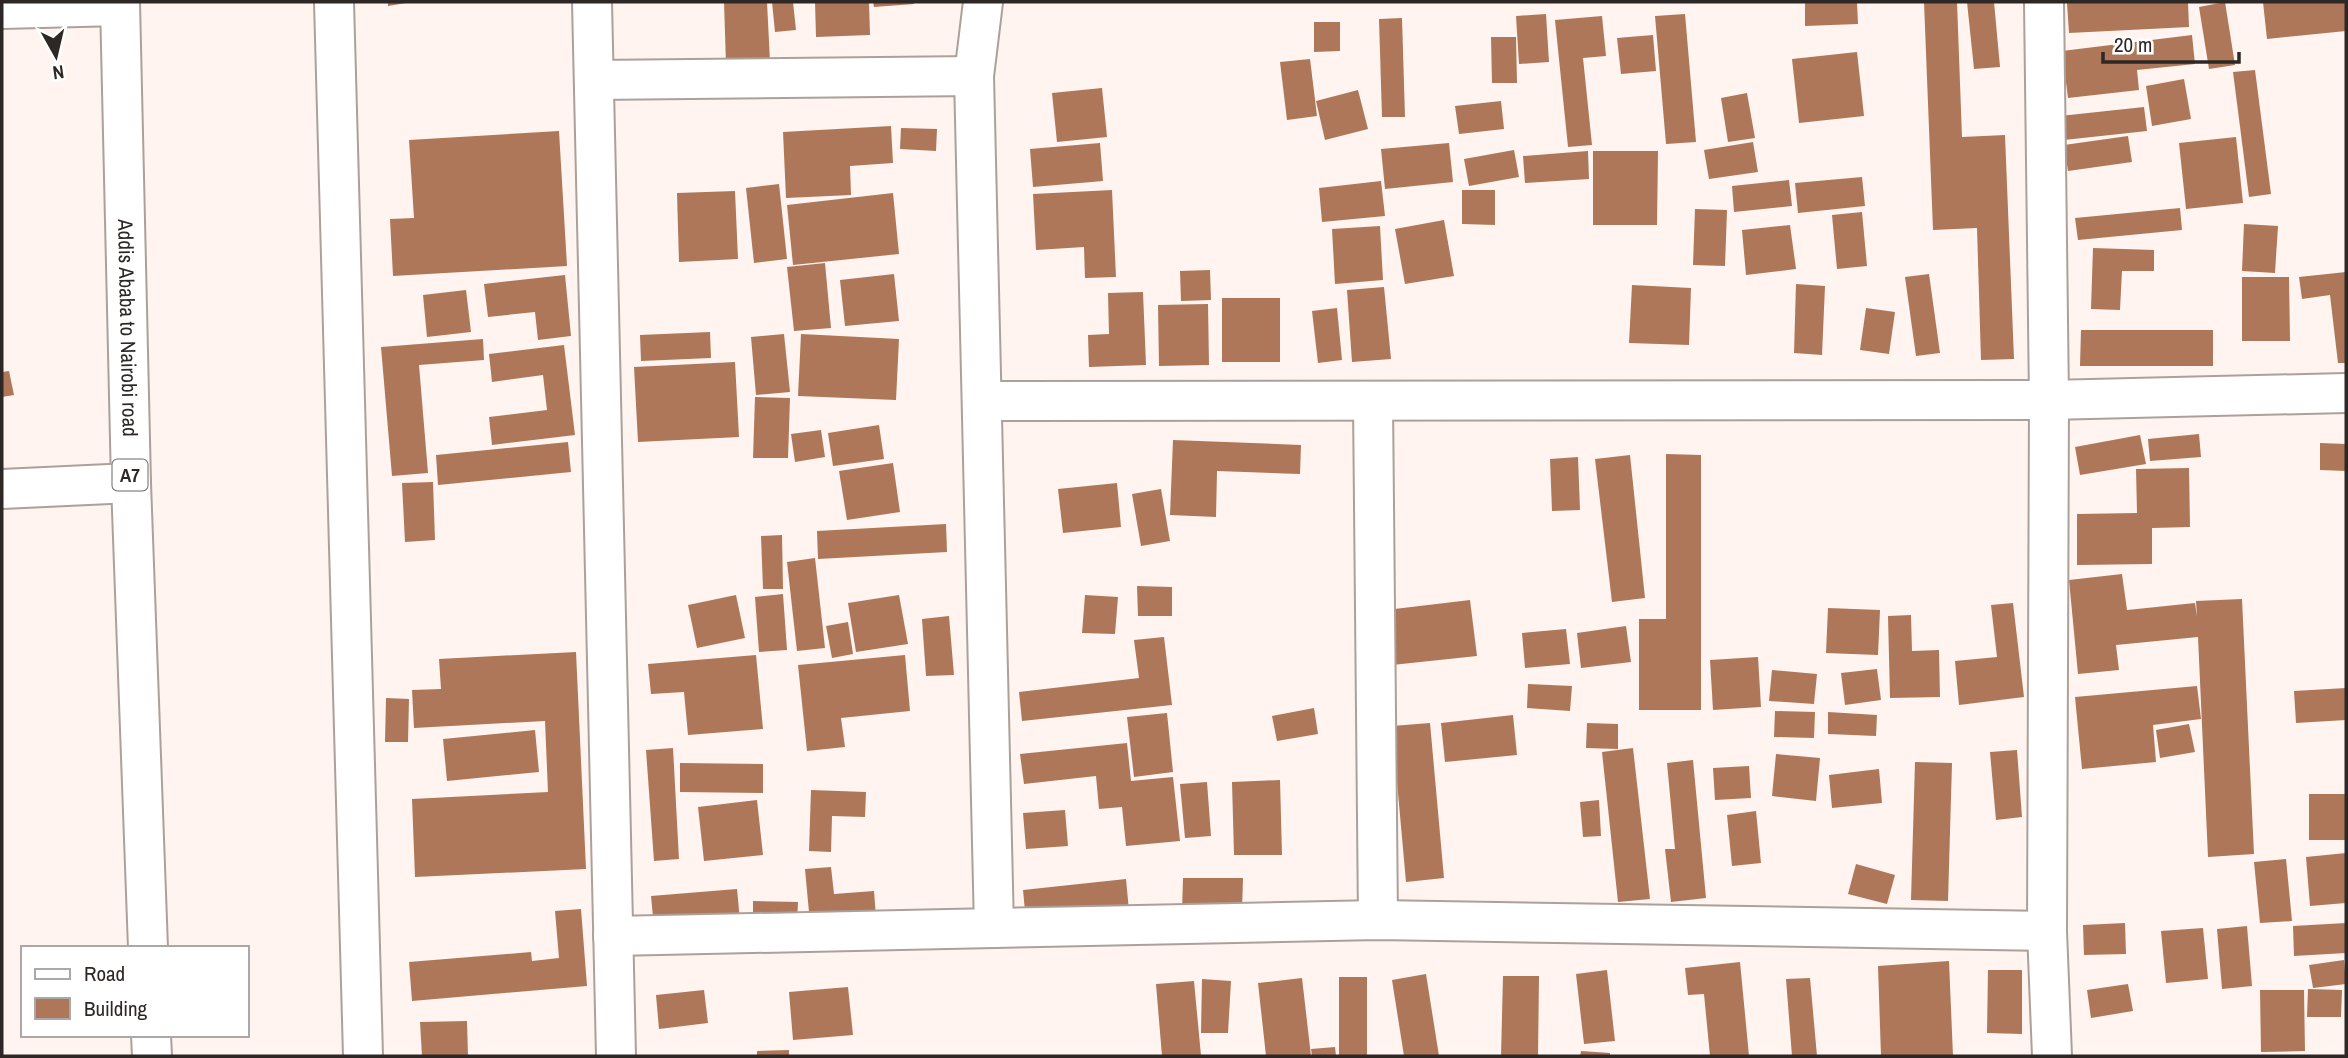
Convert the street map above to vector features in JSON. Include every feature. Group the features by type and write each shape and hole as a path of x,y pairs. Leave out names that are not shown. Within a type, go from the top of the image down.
{"main road":[{"path":"334,2 363,1056"},
{"path":"592,2 616,1056"},
{"path":"983,2 975,76 994,928"},
{"path":"2044,2 2049,400 2047,931 2052,1056"},
{"path":"2,9 120,4"},
{"name":"Addis Ababa to Nairobi road","path":"120,4 131,483 148,946"},
{"path":"594,80 975,76"},
{"path":"983,401 2049,400 2346,393"},
{"path":"1373,401 1378,919"},
{"path":"2,488 131,483"},
{"path":"613,936 1378,919 2047,931"},
{"path":"151,1037 152,1056"}],"building":[{"path":"388,2 406,2 406,3 388,6"},
{"path":"724,2 767,2 770,62 726,64"},
{"path":"772,2 793,2 796,30 775,32"},
{"path":"815,2 869,2 870,35 816,37"},
{"path":"873,2 914,2 914,4 874,7"},
{"path":"1805,2 1857,2 1858,24 1805,26"},
{"path":"1924,2 1957,2 1962,137 2005,135 2014,359 1981,360 1977,228 1933,230"},
{"path":"1967,2 1994,2 2000,67 1974,69"},
{"path":"2188,2 2189,27 2069,33 2067,3"},
{"path":"2225,2 2235,65 2209,69 2199,7"},
{"path":"2263,2 2346,2 2346,31 2267,39"},
{"path":"1546,14 1549,62 1519,64 1516,16"},
{"path":"1685,14 1696,142 1666,144 1655,16"},
{"path":"1602,16 1606,56 1583,58 1592,145 1568,147 1555,20"},
{"path":"1402,18 1405,117 1382,117 1379,19"},
{"path":"1314,22 1340,22 1340,51 1314,52"},
{"path":"1653,35 1656,71 1621,74 1617,38"},
{"path":"2192,35 2195,64 2137,70 2139,90 2068,98 2062,51"},
{"path":"1491,37 1516,37 1517,83 1492,83"},
{"path":"1857,52 1864,116 1799,123 1792,59"},
{"path":"1310,59 1317,116 1287,120 1280,62"},
{"path":"2255,70 2271,194 2249,197 2233,72"},
{"path":"2184,79 2191,119 2152,126 2146,86"},
{"path":"1102,88 1107,137 1057,142 1052,93"},
{"path":"1358,90 1368,129 1325,140 1316,101"},
{"path":"1747,93 1755,138 1728,142 1721,98"},
{"path":"1501,101 1504,129 1459,134 1455,106"},
{"path":"2144,107 2147,131 2064,140 2060,116"},
{"path":"891,126 893,163 850,166 851,195 786,198 783,132"},
{"path":"901,128 937,129 936,151 900,149"},
{"path":"559,131 567,266 393,276 390,219 414,218 409,140"},
{"path":"2128,136 2132,162 2068,171 2064,145"},
{"path":"2236,137 2243,203 2186,209 2179,143"},
{"path":"1753,142 1758,172 1709,179 1704,150"},
{"path":"1100,143 1103,181 1033,187 1030,149"},
{"path":"1449,143 1453,182 1385,189 1381,149"},
{"path":"1514,150 1519,177 1469,186 1464,159"},
{"path":"1588,151 1589,179 1525,183 1523,156"},
{"path":"1593,151 1658,151 1657,225 1593,225"},
{"path":"1862,177 1865,206 1798,213 1795,183"},
{"path":"1789,180 1792,206 1734,212 1732,186"},
{"path":"1381,181 1385,216 1322,222 1319,188"},
{"path":"779,184 787,259 754,263 746,188"},
{"path":"1112,190 1116,277 1085,278 1084,247 1036,250 1033,194"},
{"path":"1462,190 1495,190 1495,225 1462,224"},
{"path":"735,191 738,259 679,262 677,193"},
{"path":"893,193 899,254 793,265 787,205"},
{"path":"2180,208 2182,230 2078,240 2075,218"},
{"path":"1695,209 1727,210 1725,266 1693,265"},
{"path":"1862,212 1867,266 1837,269 1832,215"},
{"path":"1444,220 1454,276 1405,284 1395,229"},
{"path":"2244,224 2278,226 2275,273 2242,271"},
{"path":"1790,225 1796,269 1746,275 1742,230"},
{"path":"1380,226 1383,280 1335,284 1332,229"},
{"path":"2093,248 2154,250 2154,271 2122,271 2120,310 2091,309"},
{"path":"825,263 831,328 794,331 787,267"},
{"path":"1210,270 1211,300 1181,301 1180,271"},
{"path":"2346,272 2346,363 2338,363 2330,295 2302,299 2299,277"},
{"path":"894,274 899,321 845,326 840,280"},
{"path":"1929,274 1940,353 1916,356 1905,277"},
{"path":"565,275 571,336 538,340 535,312 488,317 484,284"},
{"path":"2242,277 2289,277 2290,341 2242,341"},
{"path":"1796,284 1825,286 1822,355 1794,353"},
{"path":"1632,285 1691,288 1689,345 1629,343"},
{"path":"1384,287 1391,359 1352,362 1347,290"},
{"path":"466,290 471,332 427,337 423,295"},
{"path":"1143,292 1146,365 1089,367 1088,335 1109,334 1108,293"},
{"path":"1222,298 1280,298 1280,362 1222,362"},
{"path":"1208,304 1209,365 1159,366 1158,305"},
{"path":"1337,308 1342,360 1318,363 1312,311"},
{"path":"1866,308 1895,312 1889,354 1860,350"},
{"path":"2081,330 2213,330 2213,366 2080,366"},
{"path":"710,332 711,358 641,361 640,335"},
{"path":"784,334 790,392 756,395 751,337"},
{"path":"801,334 899,339 896,400 798,396"},
{"path":"483,339 484,360 419,365 428,473 392,476 381,347"},
{"path":"564,345 575,435 492,445 489,417 547,410 543,375 492,382 489,354"},
{"path":"735,362 739,437 638,442 634,367"},
{"path":"9,371 14,395 2,397 2,372"},
{"path":"755,397 790,398 788,458 753,458"},
{"path":"879,425 884,459 833,466 828,433"},
{"path":"821,430 825,457 795,462 791,434"},
{"path":"2199,434 2201,457 2150,461 2148,439"},
{"path":"2140,435 2146,464 2080,475 2075,447"},
{"path":"1173,440 1301,445 1300,474 1217,471 1216,517 1170,515"},
{"path":"568,442 571,472 438,485 436,455"},
{"path":"2320,443 2346,444 2346,471 2320,470"},
{"path":"1666,454 1701,455 1701,710 1639,710 1639,619 1666,619"},
{"path":"1630,455 1645,598 1612,602 1595,459"},
{"path":"1578,457 1580,510 1552,511 1550,459"},
{"path":"893,463 900,512 847,520 839,471"},
{"path":"2189,468 2190,527 2152,528 2152,564 2077,565 2077,514 2137,513 2136,469"},
{"path":"433,482 435,540 405,542 402,483"},
{"path":"1117,483 1121,527 1063,533 1058,489"},
{"path":"1161,489 1170,541 1141,546 1132,494"},
{"path":"946,524 947,552 818,559 817,531"},
{"path":"782,535 783,589 763,589 761,536"},
{"path":"815,558 825,648 797,651 787,562"},
{"path":"2122,574 2127,610 2195,603 2197,617 2196,601 2242,599 2254,854 2208,857 2198,637 2116,645 2119,670 2078,674 2069,580"},
{"path":"1137,586 1172,587 1172,616 1138,616"},
{"path":"783,594 787,650 759,652 755,597"},
{"path":"736,595 745,638 697,648 688,605"},
{"path":"899,595 908,644 856,652 848,603"},
{"path":"1085,595 1118,597 1115,634 1082,633"},
{"path":"1470,600 1477,656 1392,665 1386,610"},
{"path":"2013,603 2024,697 1959,705 1955,661 1997,657 1991,605"},
{"path":"1828,608 1880,610 1878,655 1826,653"},
{"path":"1911,615 1912,651 1939,650 1940,697 1890,698 1888,616"},
{"path":"949,616 954,675 926,676 922,619"},
{"path":"848,622 853,654 832,658 826,626"},
{"path":"1626,626 1631,662 1581,668 1577,633"},
{"path":"1566,629 1570,664 1525,668 1522,633"},
{"path":"1164,637 1172,705 1022,721 1019,692 1139,678 1134,640"},
{"path":"576,652 586,869 415,877 412,799 548,792 545,721 414,728 412,690 441,689 439,659"},
{"path":"756,655 763,729 688,735 684,692 651,694 648,664"},
{"path":"905,655 910,711 841,718 845,747 807,751 798,665"},
{"path":"1758,657 1761,707 1713,710 1710,660"},
{"path":"1877,669 1881,700 1845,705 1841,673"},
{"path":"1772,670 1817,674 1814,704 1769,701"},
{"path":"1528,684 1572,686 1570,711 1527,708"},
{"path":"2197,686 2201,719 2153,725 2156,762 2082,769 2075,697"},
{"path":"2346,688 2346,720 2296,723 2294,691"},
{"path":"386,698 409,699 408,742 385,742"},
{"path":"1314,708 1318,734 1277,741 1272,716"},
{"path":"1775,711 1815,712 1814,738 1774,737"},
{"path":"1828,712 1877,715 1876,736 1828,734"},
{"path":"1167,713 1173,772 1134,777 1127,717"},
{"path":"1513,715 1517,755 1445,762 1441,723"},
{"path":"1430,723 1444,878 1406,882 1392,726"},
{"path":"1587,723 1618,724 1618,749 1586,748"},
{"path":"2189,724 2195,752 2160,758 2156,730"},
{"path":"535,730 539,772 447,781 443,739"},
{"path":"1127,743 1131,781 1173,777 1180,841 1126,846 1122,807 1099,809 1096,776 1024,784 1020,754"},
{"path":"673,748 679,859 654,861 646,750"},
{"path":"1633,748 1650,899 1618,902 1602,752"},
{"path":"2017,750 2022,817 1996,820 1990,752"},
{"path":"1776,754 1820,758 1816,801 1772,796"},
{"path":"1693,760 1706,898 1671,902 1665,849 1675,849 1667,763"},
{"path":"1915,762 1952,763 1948,901 1911,900"},
{"path":"680,763 763,764 763,793 680,792"},
{"path":"1749,766 1751,798 1715,800 1713,768"},
{"path":"1879,769 1882,803 1832,808 1829,775"},
{"path":"1280,780 1282,855 1234,855 1232,782"},
{"path":"1207,782 1211,836 1185,838 1180,784"},
{"path":"811,790 866,792 865,817 832,816 831,852 809,851"},
{"path":"2309,794 2346,794 2346,840 2309,840"},
{"path":"757,800 763,855 704,861 698,807"},
{"path":"1599,800 1601,836 1583,837 1580,802"},
{"path":"1065,810 1068,846 1026,849 1023,813"},
{"path":"1756,811 1761,863 1732,866 1727,815"},
{"path":"2346,853 2346,903 2310,906 2306,857"},
{"path":"2286,859 2292,921 2260,923 2254,862"},
{"path":"1856,864 1895,875 1887,904 1848,894"},
{"path":"831,867 834,894 874,891 876,917 810,923 805,869"},
{"path":"1183,878 1243,878 1242,911 1182,911"},
{"path":"1126,879 1129,911 1026,922 1023,890"},
{"path":"737,889 740,921 654,928 651,896"},
{"path":"753,901 798,902 797,922 753,921"},
{"path":"581,909 587,986 412,1001 409,962 531,952 532,961 559,958 555,911"},
{"path":"2125,923 2126,954 2084,955 2083,925"},
{"path":"2346,923 2346,953 2294,956 2293,926"},
{"path":"2247,926 2252,986 2222,989 2217,929"},
{"path":"2203,928 2208,979 2166,983 2161,931"},
{"path":"2344,960 2346,984 2313,988 2309,965"},
{"path":"1949,961 1953,1056 1881,1056 1878,966"},
{"path":"1740,962 1749,1056 1710,1056 1704,994 1688,995 1685,968"},
{"path":"1607,970 1615,1041 1584,1044 1576,974"},
{"path":"1988,970 2022,970 2022,1034 1987,1033"},
{"path":"1426,974 1439,1056 1404,1056 1392,980"},
{"path":"1503,976 1539,976 1538,1056 1501,1056"},
{"path":"1339,977 1367,977 1367,1056 1339,1056"},
{"path":"1302,978 1311,1056 1266,1056 1258,983"},
{"path":"1810,978 1817,1056 1792,1056 1786,979"},
{"path":"1202,979 1231,981 1228,1033 1201,1033"},
{"path":"1194,981 1201,1056 1162,1056 1156,984"},
{"path":"2128,984 2133,1011 2091,1018 2087,990"},
{"path":"848,987 853,1035 793,1040 789,992"},
{"path":"2308,989 2342,990 2341,1017 2307,1017"},
{"path":"704,990 708,1023 659,1029 656,995"},
{"path":"2260,990 2304,990 2305,1051 2261,1052"},
{"path":"467,1021 468,1056 422,1056 420,1022"},
{"path":"1335,1047 1336,1056 1312,1056 1311,1049"},
{"path":"789,1050 789,1056 757,1056 757,1051"},
{"path":"1581,1051 1610,1053 1610,1056 1580,1056"}]}
